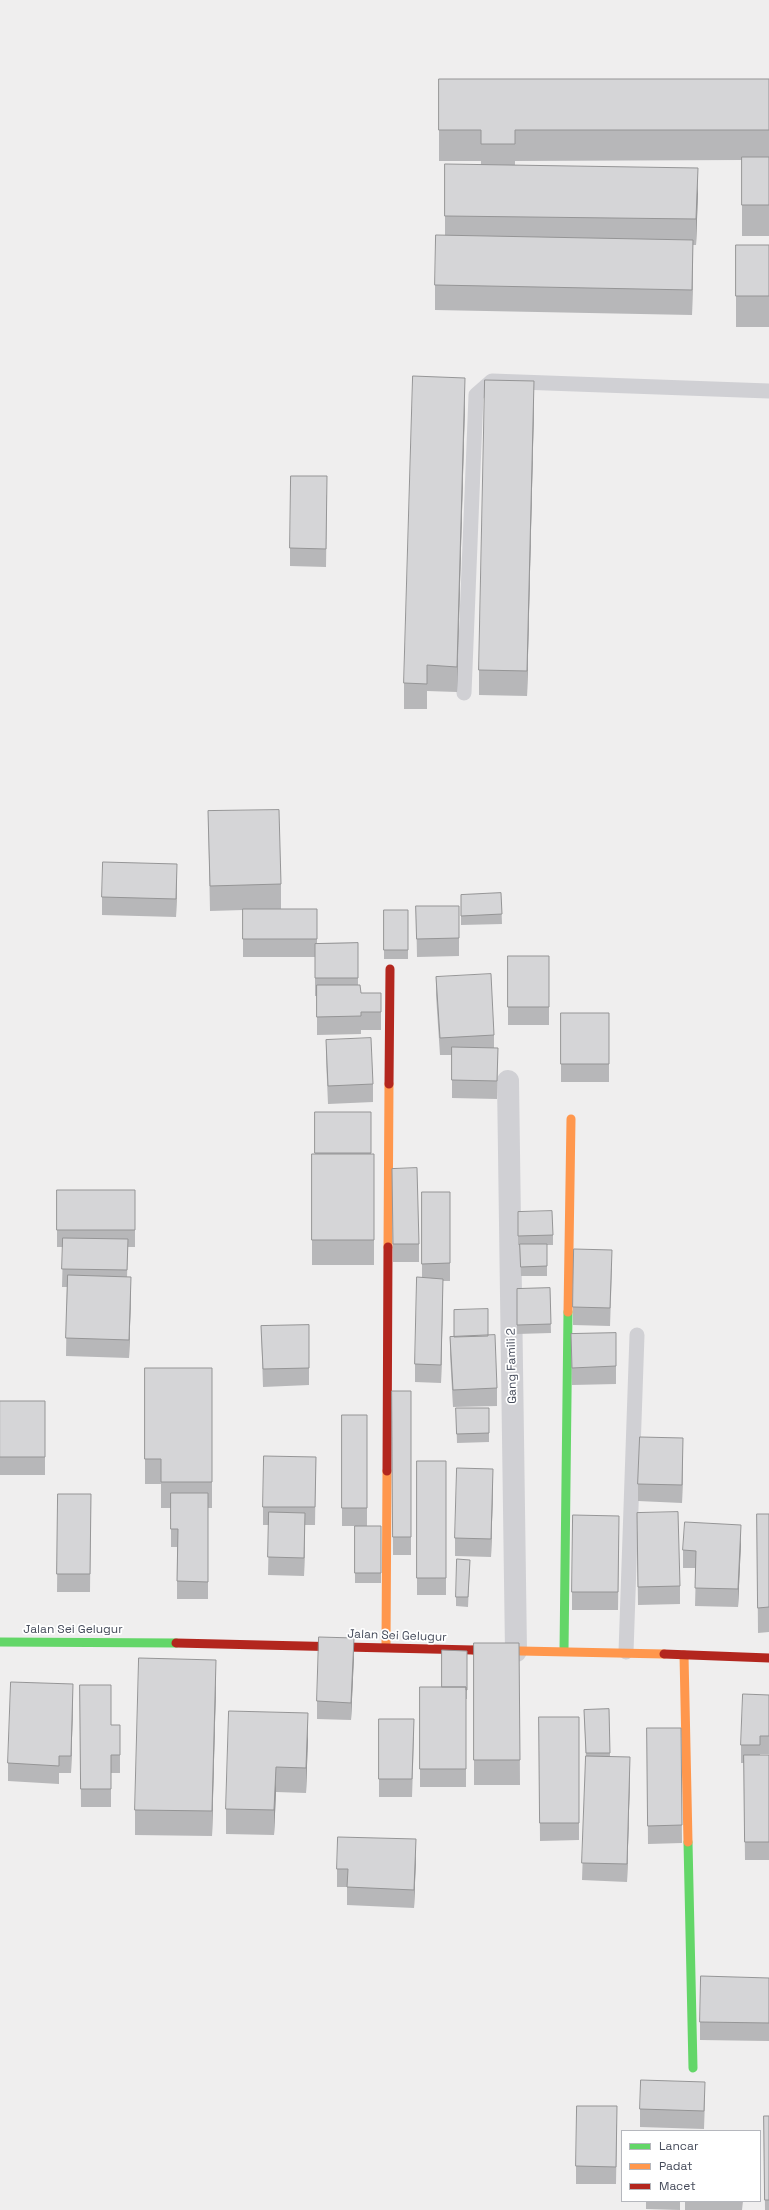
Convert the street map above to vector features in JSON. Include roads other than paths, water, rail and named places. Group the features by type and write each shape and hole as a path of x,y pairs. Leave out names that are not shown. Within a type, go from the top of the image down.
{"street":[{"path":"386,1647 390,969"},
{"name":"Gang Famili 2","path":"508,1081 516,1651"},
{"path":"564,1651 571,1118"},
{"name":"Jalan Sei Gelugur","path":"0,1642 136,1642 386,1647 426,1650 626,1652 769,1658"},
{"path":"684,1655 692,2068"}],"lane":[{"path":"464,693 476,396 492,381 769,391"},
{"path":"626,1652 637,1335"}]}
